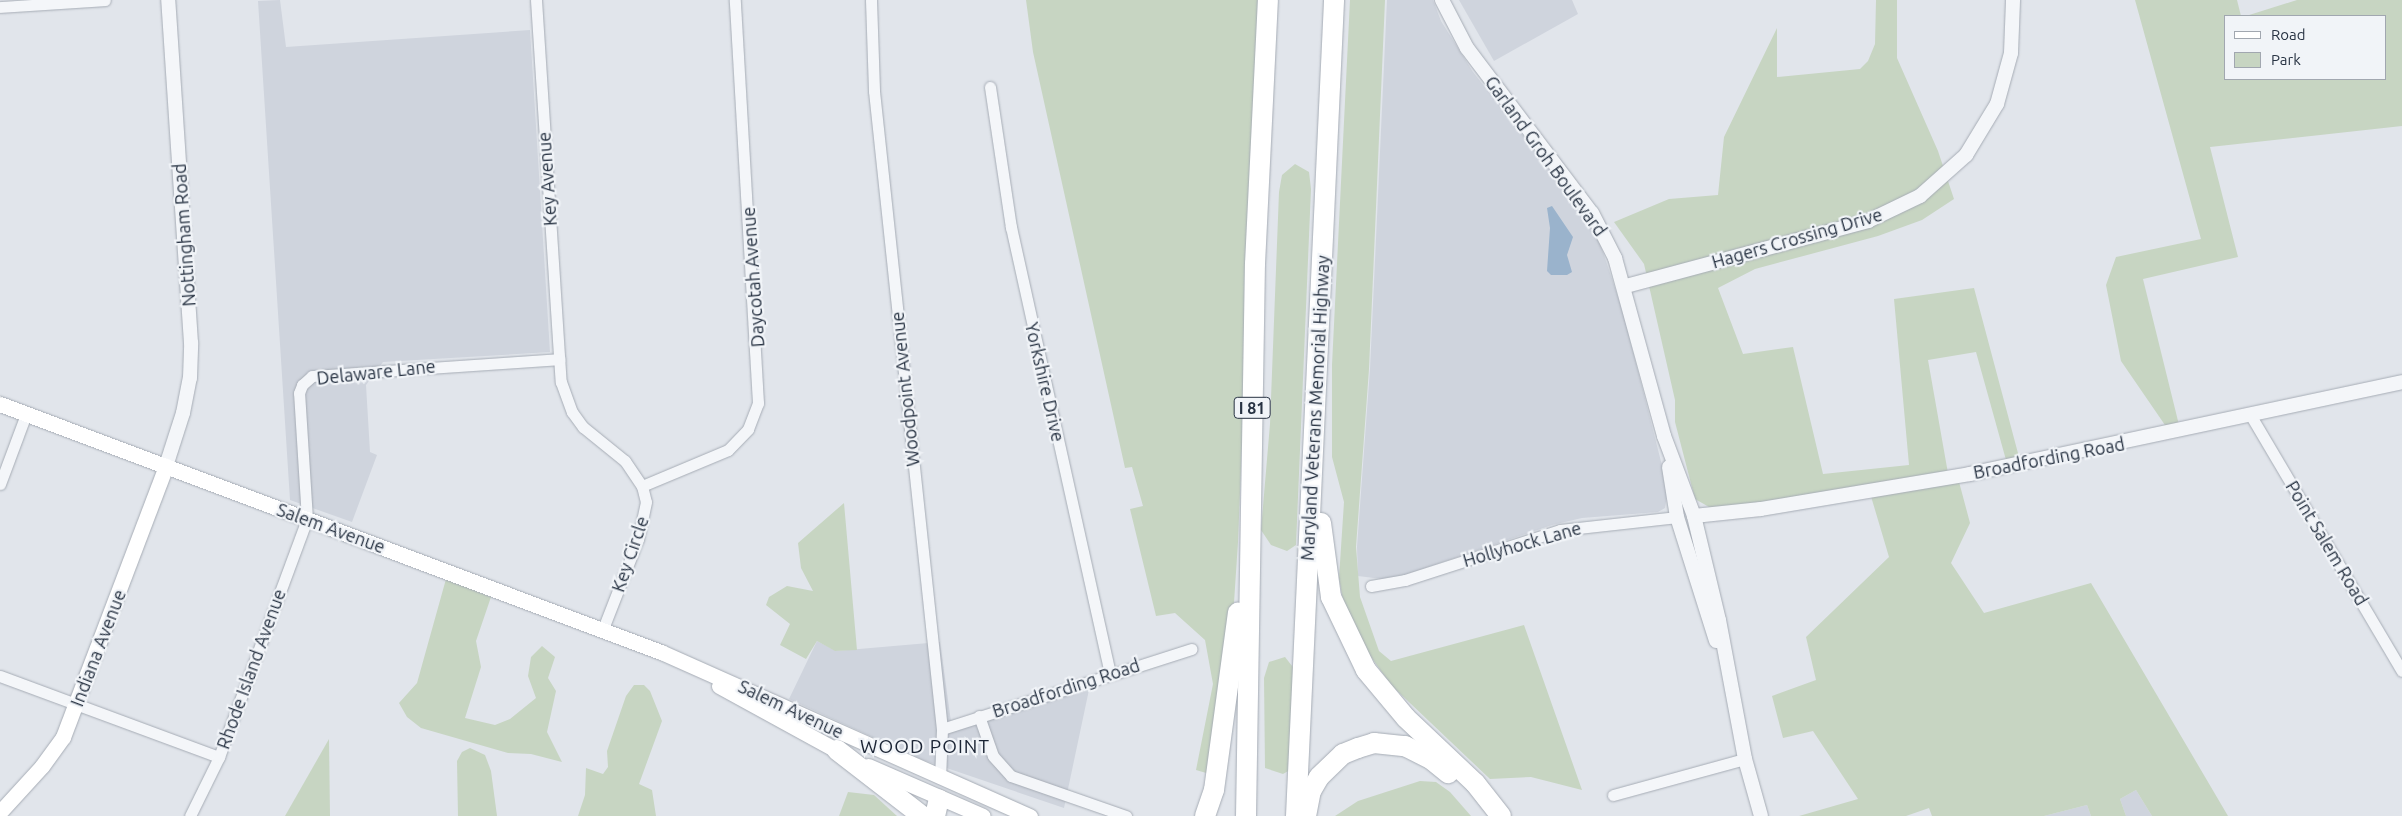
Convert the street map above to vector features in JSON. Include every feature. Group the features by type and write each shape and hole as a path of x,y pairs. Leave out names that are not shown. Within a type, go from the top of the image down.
{"highway":[{"name":"I 81","path":"1246,816 1255,264 1268,0"},
{"name":"Maryland Veterans Memorial Highway","path":"1296,816 1334,0"},
{"path":"1317,373 1322,545 1331,597 1340,621 1366,670 1385,695 1475,783 1501,816"},
{"path":"1205,816 1215,780 1251,497"},
{"path":"1306,816 1312,791 1330,765 1358,748 1391,743 1419,751 1432,760 1450,774 1486,816"},
{"path":"837,750 922,816"}],"main road":[{"name":"Salem Avenue","path":"0,404 661,652 940,778 1030,816"},
{"name":"Indiana Avenue","path":"0,812 53,752 77,704 166,466"},
{"name":"Salem Avenue","path":"661,652 937,807 983,816"},
{"path":"937,807 940,778"}],"street":[{"path":"0,7 105,0"},
{"name":"Nottingham Road","path":"166,466 183,413 190,378 191,344 168,0"},
{"name":"Key Avenue","path":"536,0 559,358"},
{"name":"Daycotah Avenue","path":"642,486 728,450 748,429 758,403 735,0"},
{"name":"Woodpoint Avenue","path":"871,0 875,101 942,729 940,778"},
{"name":"Garland Groh Boulevard","path":"1442,0 1486,76 1592,213 1608,240 1626,286 1664,436 1677,517 1696,586 1726,668"},
{"name":"Hagers Crossing Drive","path":"1626,286 1868,221 1920,196 1966,155 1997,104 2011,53 2013,0"},
{"name":"Yorkshire Drive","path":"990,87 1011,227 1110,674"},
{"name":"Key Circle","path":"559,358 561,382 572,412 595,440 625,461 642,486 646,515 603,630"},
{"name":"Delaware Lane","path":"307,519 299,393 302,384 312,376 559,358"},
{"name":"Broadfording Road","path":"1694,516 1761,509 1970,474 2252,416 2402,382"},
{"path":"0,484 26,414"},
{"name":"Point Salem Road","path":"2252,416 2402,670"},
{"name":"Garland Groh Boulevard","path":"1664,436 1694,516 1719,620 1726,668 1746,759 1761,816"},
{"path":"1670,470 1694,516 1696,586"},
{"name":"Hollyhock Lane","path":"1370,586 1405,580 1560,530 1677,517"},
{"name":"Rhode Island Avenue","path":"190,816 219,758 307,519"},
{"name":"Broadfording Road","path":"942,729 1191,648"},
{"path":"0,676 219,758"},
{"path":"979,716 993,756 1011,776 1126,816"},
{"path":"1613,795 1746,759"}],"shaded area":[{"path":"280,0 286,47 530,30 550,352 383,362 366,385 370,452 377,455 352,522 290,500 258,1"},
{"path":"1387,0 1433,0 1441,21 1473,72 1571,197 1600,243 1623,312 1668,489 1665,508 1658,512 1582,518 1552,525 1390,580 1358,576 1357,547 1370,369"},
{"path":"1459,0 1572,0 1578,14 1494,61"},
{"path":"817,641 836,651 940,642 952,729 1090,685 1064,808 923,760 789,699"},
{"path":"2136,790 2152,816 2126,816 2120,799"},
{"path":"2087,805 2091,816 2044,816"}],"green space":[{"path":"1026,0 1260,0 1238,542 1232,633 1213,775 1196,770 1213,684 1205,640 1175,613 1156,616 1130,509 1143,506 1132,467 1125,468 1033,52"},
{"path":"1350,0 1385,0 1369,369 1356,547 1360,597 1379,651 1391,661 1524,625 1582,790 1531,777 1490,779 1391,685 1361,643 1343,601 1339,578 1344,502 1332,457 1332,365"},
{"path":"1876,0 1897,0 1897,58 1938,151 1954,199 1922,220 1878,236 1755,269 1718,288 1743,354 1793,347 1823,474 1909,465 1894,299 1974,288 2019,457 2006,460 1976,352 1928,360 1949,479 1958,478 1970,523 1951,563 1984,613 2091,583 2228,816 2152,816 2136,790 2120,799 2126,816 2091,816 2087,805 2044,816 1932,816 1929,808 1906,816 1799,816 1858,799 1813,731 1783,738 1772,696 1816,680 1806,637 1889,557 1870,493 1725,516 1695,499 1675,422 1675,400 1644,264 1614,222 1669,199 1718,195 1724,137 1777,28 1777,77 1860,69 1868,61 1875,44"},
{"path":"2135,0 2237,0 2241,15 2224,15 2224,80 2387,80 2387,15 2249,15 2297,0 2402,0 2402,126 2210,147 2238,257 2143,279 2179,425 2167,428 2121,361 2106,285 2116,257 2201,239"},
{"path":"1295,164 1309,172 1311,189 1296,545 1287,551 1271,545 1261,530 1270,424 1279,192 1282,175"},
{"path":"844,503 857,650 835,651 817,641 806,659 780,645 790,624 766,605 769,597 787,586 813,591 801,568 798,543"},
{"path":"446,579 491,597 476,641 481,667 465,718 495,725 510,719 536,698 528,676 531,657 542,646 555,657 548,678 556,691 547,732 562,762 531,754 508,753 421,728 407,717 399,703 417,683"},
{"path":"1285,657 1296,671 1290,770 1283,774 1265,768 1264,678 1269,662"},
{"path":"634,685 644,685 650,691 662,721 639,784 652,790 656,816 578,816 585,795 586,768 603,774 608,767 607,751 626,696"},
{"path":"329,739 330,816 285,816"},
{"path":"470,748 485,755 491,771 497,816 458,816 457,761 462,752"},
{"path":"1420,781 1436,782 1450,792 1471,816 1335,816 1358,801"},
{"path":"848,792 874,795 897,816 839,816"}],"water":[{"path":"1552,206 1573,237 1567,255 1572,272 1567,275 1551,275 1547,271 1550,228 1547,208"}],"district":[{"name":"WOOD POINT","path":"925,747"}]}
